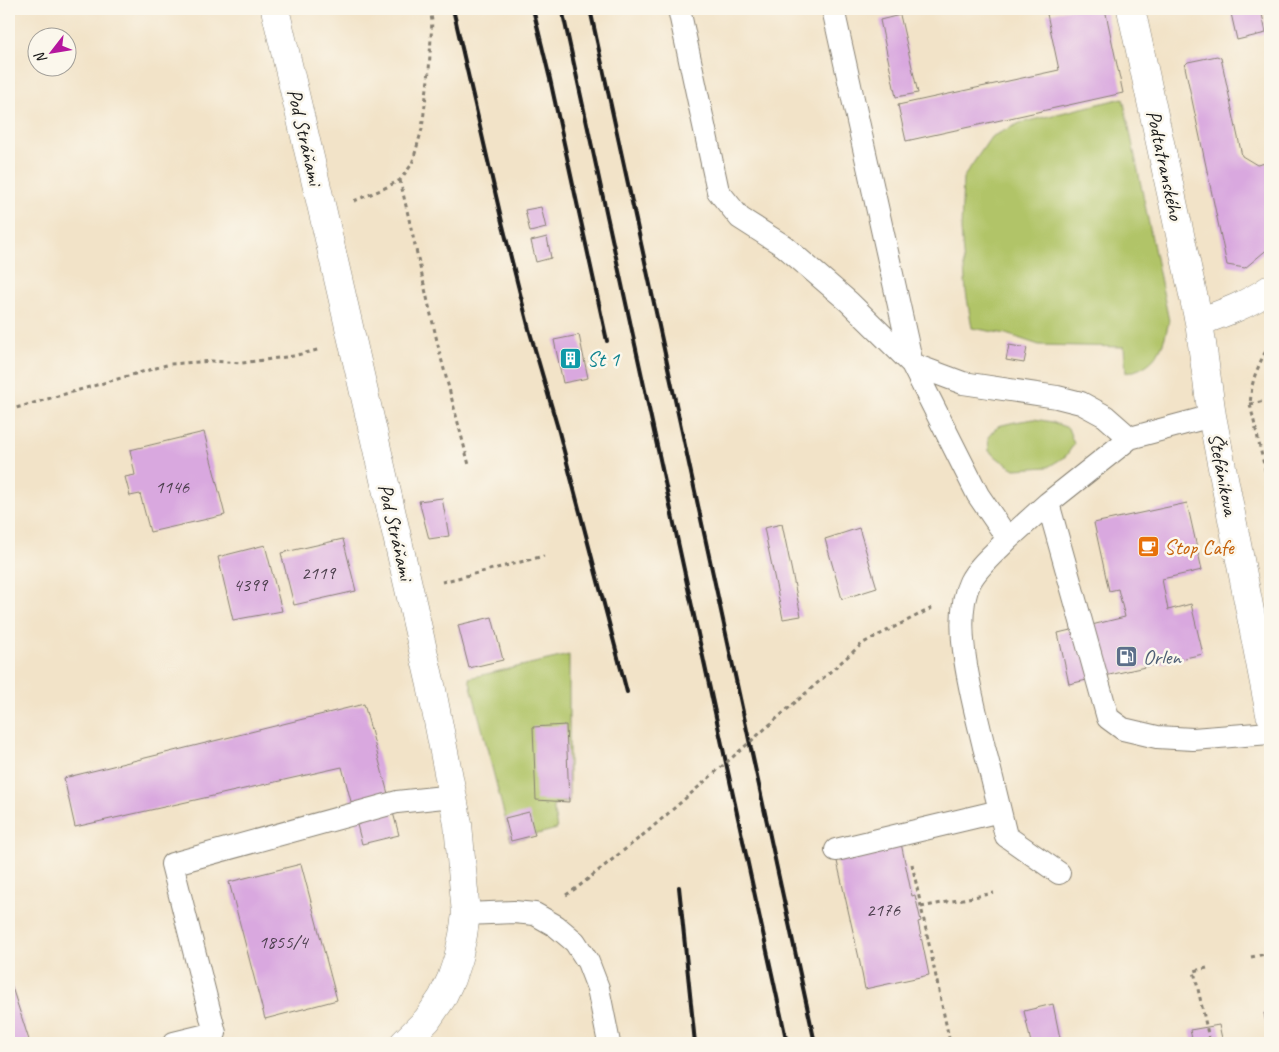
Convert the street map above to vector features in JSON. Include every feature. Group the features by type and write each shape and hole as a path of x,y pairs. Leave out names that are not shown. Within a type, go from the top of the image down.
{"street":[{"name":"Pod Stráňami","path":"275,9 324,212 410,590 458,824 466,914 462,943 451,979 442,998 427,1020 404,1043"},
{"name":"Podtatranského","path":"1131,9 1200,322"},
{"path":"1200,322 1234,309 1270,289"},
{"name":"Štefánikova","path":"1200,322 1212,416 1270,714"}],"lane":[{"path":"679,9 718,190 740,218 784,246 849,302 912,364 963,383 1057,397 1081,403 1105,416 1130,438"},
{"path":"833,9 912,364 978,495 1008,540"},
{"path":"1059,873 1006,836 973,702 962,640 963,607 970,582 984,563 1048,503 1130,438 1212,416"},
{"path":"1048,503 1108,718 1123,729 1157,737 1194,739 1270,733"},
{"path":"174,1043 215,1033 172,864 397,802 453,796"},
{"path":"836,850 1000,811"},
{"path":"466,914 514,912 535,914 556,926 575,942 588,962 598,988 609,1043"}],"path":[{"path":"324,212 381,190 400,180 412,164 422,129 429,71 432,21 430,9"},
{"path":"400,180 440,354 469,465"},
{"path":"9,410 170,364 212,361 242,363 284,357 353,341"},
{"path":"1270,345 1255,375 1250,404 1270,491"},
{"path":"1250,404 1270,400"},
{"path":"410,590 544,556"},
{"path":"578,887 648,831 863,643 931,608 963,607"},
{"path":"905,834 950,1043"},
{"path":"921,907 994,893"},
{"path":"1251,957 1269,953 1270,961"},
{"path":"1207,968 1194,971 1210,1043"}],"green space":[{"path":"1123,98 1169,321 1161,348 1145,366 1126,373 1124,347 1039,345 1006,334 972,328 966,292 961,230 963,178 991,137 1020,123"},
{"path":"1034,419 1052,422 1068,428 1074,444 1066,456 1048,467 1015,469 989,451 988,437 998,426"},
{"path":"569,655 569,802 553,805 557,829 511,841 469,678"}],"building":[{"path":"1071,9 1105,9 1123,93 906,141 898,105 1059,70 1047,14"},
{"path":"1230,9 1261,9 1266,33 1237,40"},
{"path":"900,15 918,93 896,97 880,20"},
{"path":"1217,56 1221,58 1242,156 1257,165 1270,162 1270,247 1245,268 1227,265 1185,67 1188,62"},
{"path":"541,207 546,228 530,232 525,210"},
{"path":"547,237 551,258 536,262 531,241"},
{"name":"St 1","path":"579,335 588,378 563,383 554,340"},
{"path":"1009,345 1027,348 1024,363 1006,360"},
{"path":"204,432 225,515 150,532 140,494 130,496 125,477 135,475 130,450"},
{"path":"442,498 449,536 429,539 419,501"},
{"path":"1187,503 1202,570 1162,579 1168,610 1191,604 1203,654 1069,684 1058,633 1125,617 1118,589 1109,591 1094,523"},
{"path":"782,524 801,616 783,619 764,528"},
{"path":"859,528 877,588 842,599 825,539"},
{"path":"343,539 356,591 294,605 281,553"},
{"path":"265,545 282,611 233,620 218,557"},
{"path":"492,617 503,660 469,668 458,625"},
{"path":"364,704 399,835 362,844 342,767 75,827 64,778"},
{"path":"566,725 569,802 536,800 533,727"},
{"path":"529,812 535,835 511,841 505,818"},
{"path":"901,843 912,896 915,895 921,921 918,922 929,975 865,989 836,857"},
{"path":"301,864 337,1000 265,1019 229,882"},
{"path":"9,978 30,1043 9,1043"},
{"path":"1053,1004 1061,1043 1031,1043 1024,1011"},
{"path":"1270,1012 1270,1039 1269,1039 1264,1013"},
{"path":"1219,1025 1223,1043 1193,1043 1190,1030"}],"railway":[{"path":"453,9 502,222 529,329 559,432 627,692"},
{"path":"533,9 607,341"},
{"path":"562,9 787,1043"},
{"path":"590,9 815,1043"},
{"path":"679,887 695,1043"}],"place":[{"name":"St 1","path":"571,359"},
{"name":"Stop Cafe","path":"1148,547"},
{"name":"Orlen","path":"1127,657"}]}
